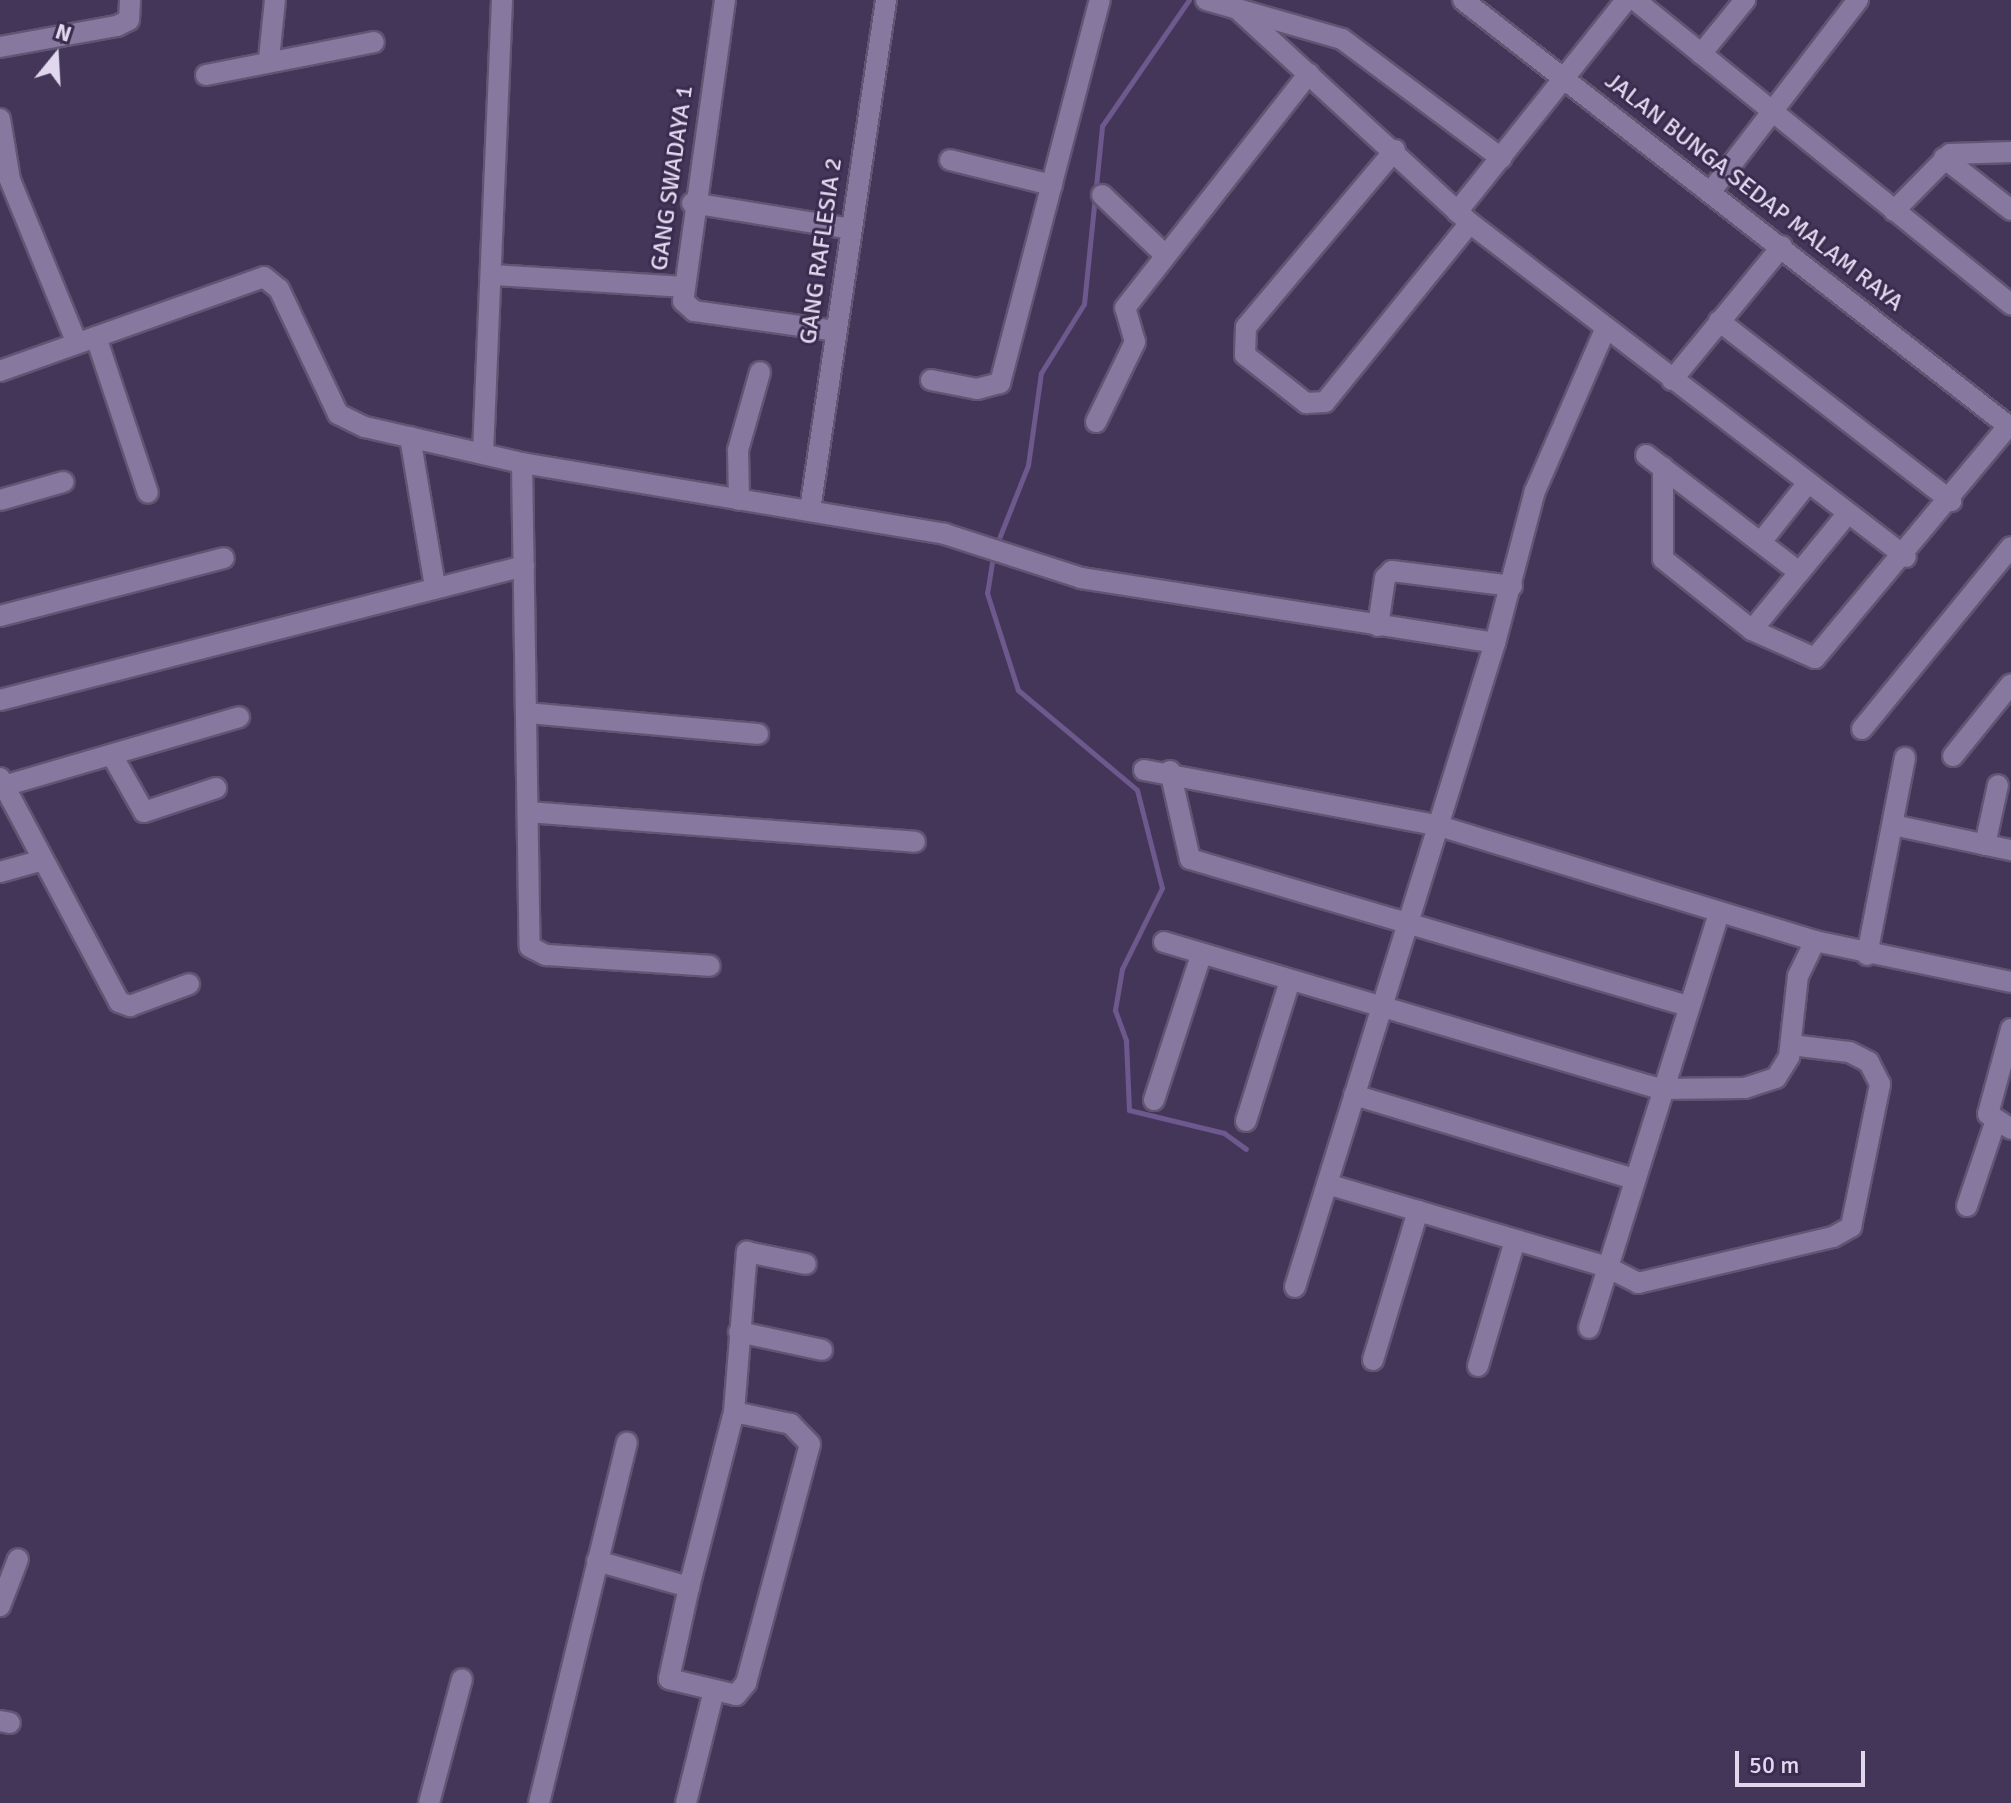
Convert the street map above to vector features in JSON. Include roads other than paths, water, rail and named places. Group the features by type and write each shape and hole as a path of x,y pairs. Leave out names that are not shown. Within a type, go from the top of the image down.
{"street":[{"path":"0,47 117,26 129,20 130,0"},
{"path":"269,59 275,0"},
{"path":"483,453 494,275 502,0"},
{"name":"GANG SWADAYA 1","path":"725,0 692,203 683,301 694,311 836,331"},
{"name":"GANG RAFLESIA 2","path":"810,510 886,0"},
{"path":"931,380 977,389 1000,383 1100,0"},
{"path":"1206,0 1342,39 1501,158"},
{"name":"JALAN BUNGA SEDAP MALAM RAYA","path":"1463,0 1712,190 2010,427"},
{"path":"1395,150 1246,327 1245,355 1306,403 1325,402 1464,218 1501,158 1626,0"},
{"path":"1635,0 2011,304"},
{"path":"1701,54 1745,0"},
{"path":"1712,190 1858,0"},
{"path":"1234,6 1395,150 1464,218 1906,557"},
{"path":"206,75 269,59 374,42"},
{"path":"1096,422 1135,342 1125,308 1163,253 1309,73"},
{"path":"0,119 10,180 86,340 148,493"},
{"path":"1894,211 1944,158 2011,152"},
{"path":"1944,158 2011,210"},
{"path":"950,160 1052,185"},
{"path":"1102,195 1163,253"},
{"path":"692,203 850,229"},
{"path":"1672,380 1782,246"},
{"path":"494,275 683,287"},
{"path":"0,371 267,279 338,414 410,437 522,463 810,510 970,542 1081,578 1495,643"},
{"path":"1719,321 1951,501"},
{"path":"1295,1287 1405,922 1495,643 1555,432 1606,328"},
{"path":"739,500 738,450 760,372"},
{"path":"1663,467 1663,559 1752,630 1815,658 1906,557 2010,427"},
{"path":"410,437 435,586"},
{"path":"1646,455 1799,572"},
{"path":"522,463 532,950 710,966"},
{"path":"0,500 63,482"},
{"path":"1761,542 1807,484"},
{"path":"1752,630 1848,513"},
{"path":"1862,729 2010,550"},
{"path":"0,616 224,558"},
{"path":"0,700 435,586 524,566"},
{"path":"1378,626 1392,571 1512,586"},
{"path":"1953,756 2011,684"},
{"path":"528,713 758,734"},
{"path":"189,984 130,1006 119,1002 1,784 113,757 239,717"},
{"path":"113,757 144,812 216,788"},
{"path":"1867,955 1905,758"},
{"path":"1144,770 1170,771 1436,825 1815,941 1867,955 2011,982"},
{"path":"1170,771 1190,859 1688,1006"},
{"path":"1985,845 1998,785"},
{"path":"528,812 915,842"},
{"path":"1893,825 2011,850"},
{"path":"0,872 43,860"},
{"path":"1589,1328 1660,1089 1719,912"},
{"path":"1164,942 1660,1089 1764,1084 1783,1069 1791,1045 1798,976 1815,941"},
{"path":"1154,1100 1201,955"},
{"path":"1246,1121 1290,981"},
{"path":"1967,1206 1998,1123 2011,1029"},
{"path":"1327,1184 1607,1267 1650,1284 1851,1227 1880,1084 1869,1062 1849,1052 1791,1045"},
{"path":"1354,1095 1634,1179"},
{"path":"1373,1360 1418,1211"},
{"path":"1478,1366 1515,1240"},
{"path":"734,1412 791,1424 810,1444 746,1683 736,1695 713,1695 669,1679 734,1412 747,1252 806,1264"},
{"path":"739,1332 822,1350"},
{"path":"539,1803 627,1443"},
{"path":"0,1606 18,1559"},
{"path":"597,1561 689,1587"},
{"path":"429,1803 462,1679"},
{"path":"686,1803 713,1695"}],"waterway":[{"path":"996,546 1028,465 1041,373 1084,304 1102,126 1189,0"},
{"path":"993,556 987,593 1018,690 1137,790 1162,888 1122,969 1115,1010 1126,1041 1129,1110 1224,1133 1246,1149"}]}
